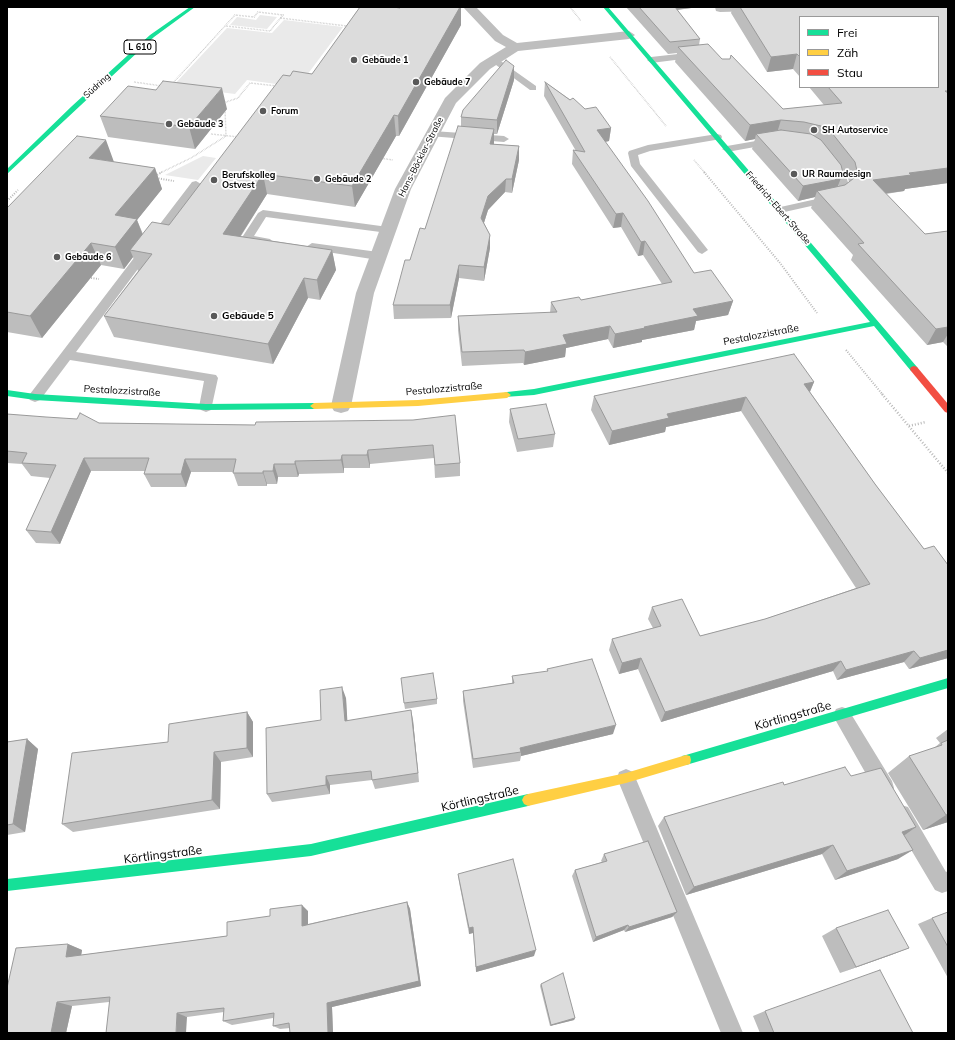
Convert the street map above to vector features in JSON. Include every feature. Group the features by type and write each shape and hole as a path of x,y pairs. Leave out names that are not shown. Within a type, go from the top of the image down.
{"street":[{"name":"Südring","path":"7,172 152,36 193,7"},
{"path":"469,7 499,38 515,47"},
{"name":"Friedrich-Ebert-Straße","path":"605,7 780,210 948,410"},
{"path":"720,8 758,7"},
{"name":"Hans-Böckler-Straße","path":"341,406 365,293 378,256 403,189 450,101 485,66 515,47 629,35"},
{"name":"Pestalozzistraße","path":"7,393 35,397 206,407 341,406 418,403 534,392 876,323"},
{"name":"Körtlingstraße","path":"7,885 310,850 626,778 842,715 948,682"}],"lane":[{"path":"651,60 706,55"},
{"path":"495,60 533,88"},
{"path":"432,134 504,139"},
{"path":"702,250 635,164 634,153 648,148 717,137"},
{"path":"727,149 782,140"},
{"path":"780,210 834,198 845,190 842,179 821,152"},
{"path":"35,397 196,184"},
{"path":"278,243 247,238 263,213 388,230"},
{"path":"301,246 378,256"},
{"path":"67,355 211,378 206,407"},
{"path":"842,715 942,883 948,881"},
{"path":"626,778 732,1033"}],"path":[{"path":"570,7 680,143 780,263 831,332 948,473"},
{"path":"134,82 169,87 235,15 254,17 258,12 283,15 270,31 226,26"},
{"path":"280,18 348,26 343,32"},
{"path":"222,104 238,98 250,83 279,86"},
{"path":"218,99 226,113 226,136"},
{"path":"212,134 245,138"},
{"path":"233,144 238,137 245,134"},
{"path":"196,184 151,177 170,170 226,136"},
{"path":"374,157 417,163"}],"shaded area":[{"path":"260,15 277,17 267,29 230,25 237,17 256,20"},
{"path":"284,20 343,27 298,87 247,80 235,94 173,86 227,28 272,33"},
{"path":"203,156 216,158 198,180 165,175"}],"building":[{"path":"360,7 460,7 398,116 394,115 352,186 263,174 223,234 332,250 317,280 304,278 268,344 104,316 152,254 130,250 152,222 169,225 283,75 290,76 293,71 312,74"},
{"path":"639,7 675,7 700,39 670,42"},
{"path":"740,7 948,7 948,91 945,91 948,93 948,168 909,173 911,175 873,180 925,234 948,231 948,327 936,329 858,244 864,243 817,191 845,185 858,175 855,162 832,133 821,126 804,122 781,120 750,125 678,47 708,44 722,59 730,59 731,55 783,109 842,103 829,88 939,88 939,16 799,16 799,56 797,54 771,57"},
{"path":"506,60 514,66 497,120 461,117 463,110"},
{"path":"163,81 222,88 189,127 100,116 128,86 156,90"},
{"path":"545,82 570,100 573,98 585,109 596,107 611,128 597,130 648,201 694,273 711,270 733,301 693,309 698,316 615,334 610,326 563,335 567,344 525,352 524,350 462,352 458,316 557,312 551,302 579,297 581,300 672,282 645,241 641,242 623,213 616,214 573,150 585,152"},
{"path":"458,126 494,129 490,144 519,146 512,179 506,179 488,196 481,218 490,235 484,267 459,265 450,305 393,305 405,260 410,260 420,228 425,229"},
{"path":"781,130 811,134 821,140 841,165 843,173 835,180 803,186 756,134"},
{"name":"Gebäude 6","path":"77,136 106,140 89,158 155,168 115,215 137,219 115,247 91,243 30,316 7,312 7,208"},
{"path":"794,354 814,382 804,384 875,484 924,549 934,546 948,565 948,650 920,658 914,651 846,670 841,661 665,712 641,658 622,663 612,639 661,626 652,607 682,599 700,636 765,619 870,584 746,397 667,414 669,418 612,431 594,396"},
{"path":"546,404 555,434 518,439 510,409"},
{"path":"80,413 99,423 255,425 256,422 413,420 455,415 460,463 435,465 433,445 368,450 367,455 342,455 341,460 295,461 295,464 274,464 273,471 263,471 263,473 233,473 236,459 185,459 181,474 144,474 149,458 84,458 51,532 26,530 56,465 22,463 27,453 7,451 7,414 77,419"},
{"path":"592,659 616,725 520,748 521,752 473,759 463,691 514,683 512,676 548,671 547,669"},
{"path":"433,673 437,699 404,703 401,678"},
{"path":"342,687 345,721 411,710 418,773 372,780 371,771 326,776 326,785 267,794 266,728 321,720 320,690"},
{"path":"247,712 247,748 214,752 212,800 62,824 72,753 168,742 169,724"},
{"path":"27,739 13,824 7,825 7,742"},
{"path":"948,740 948,814 946,815 909,756 942,745 941,743"},
{"path":"845,767 851,776 881,768 916,827 902,832 913,850 847,871 833,845 694,887 664,817 783,782 784,785"},
{"path":"648,841 677,912 629,927 628,925 596,937 575,870 607,861 604,854"},
{"path":"513,859 536,950 476,967 473,927 469,928 458,874"},
{"path":"407,902 419,981 327,1003 328,1033 290,1033 289,1023 273,1026 274,1013 223,1021 224,1008 177,1013 176,1033 106,1033 110,997 57,1002 51,1033 7,1033 7,988 16,948 68,944 66,957 227,936 227,922 270,916 270,909 302,905 302,926"},
{"path":"888,910 909,948 856,967 836,928"},
{"path":"948,912 948,947 932,918"},
{"path":"880,970 913,1033 774,1033 765,1011"},
{"path":"563,973 575,1018 551,1025 541,984"}],"traffic: fast":[{"path":"7,172 74,107 152,36 193,7"},
{"path":"605,7 780,210 914,369"},
{"path":"507,395 534,392 876,323"},
{"path":"7,393 35,397 206,407 314,406"},
{"path":"686,760 948,683"},
{"path":"7,885 311,850 528,800"}],"traffic: slow":[{"path":"314,406 418,403 507,395"},
{"path":"528,800 626,778 686,760"}],"traffic: jam":[{"path":"914,369 948,410"}],"place":[{"name":"Gebäude 1","path":"354,60"},
{"name":"Gebäude 7","path":"416,82"},
{"name":"Forum","path":"263,111"},
{"name":"Gebäude 3","path":"169,124"},
{"name":"SH Autoservice","path":"814,130"},
{"name":"UR Raumdesign","path":"794,174"},
{"name":"Gebäude 2","path":"317,179"},
{"name":"Berufskolleg Ostvest","path":"214,180"},
{"name":"Gebäude 6","path":"57,257"},
{"name":"Gebäude 5","path":"214,316"}]}
